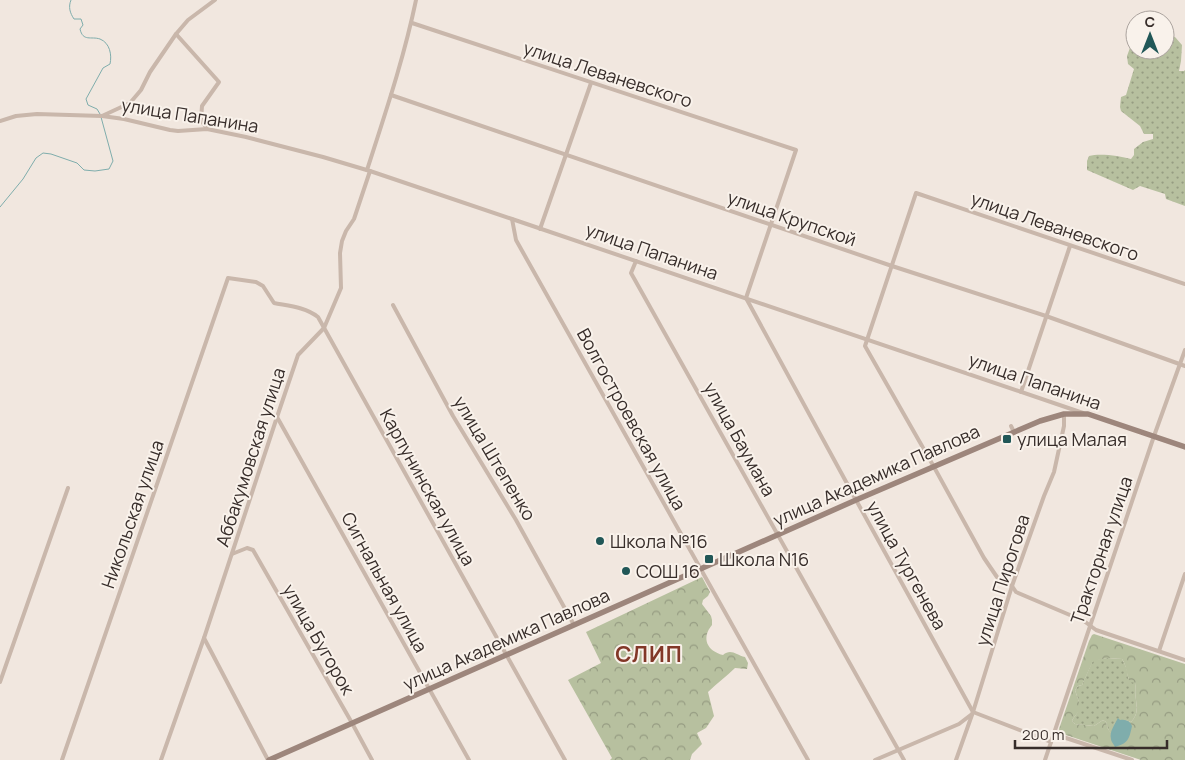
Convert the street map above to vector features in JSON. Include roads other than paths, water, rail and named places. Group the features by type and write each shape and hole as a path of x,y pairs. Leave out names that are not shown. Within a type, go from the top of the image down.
{"street":[{"path":"102,116 130,103 141,90 150,72 176,34 188,20 215,0"},
{"name":"Аббакумовская улица","path":"161,760 204,638 298,355 324,328 340,288 340,252 342,241 354,219 412,23 416,0"},
{"name":"улица Леваневского","path":"412,23 796,150 771,225"},
{"path":"176,34 219,82 202,106 200,120 207,129"},
{"path":"540,228 591,83"},
{"name":"улица Крупской","path":"391,95 892,266 1046,316 1185,366"},
{"name":"улица Папанина","path":"0,121 16,116 37,114 102,116 178,131 207,129 323,157 540,228 1185,447"},
{"name":"улица Леваневского","path":"892,266 916,194 1185,284"},
{"name":"Волгостроевская улица","path":"512,219 516,240 808,760"},
{"path":"746,298 771,225"},
{"path":"1021,392 1070,246"},
{"name":"улица Баумана","path":"636,261 632,273 904,760"},
{"path":"892,266 865,346 998,580 1012,586 1016,592 1084,621 1096,630 1185,660"},
{"name":"Карпунинская улица","path":"228,278 256,282 263,286 274,303 302,309 318,317 565,760"},
{"name":"Никольская улица","path":"62,760 228,278"},
{"name":"улица Тургенева","path":"746,298 973,712"},
{"name":"улица Штепенко","path":"393,305 454,416 516,520 574,625"},
{"name":"Тракторная улица","path":"1045,760 1154,436 1185,350"},
{"name":"улица Пирогова","path":"956,760 1012,586 1054,472 1064,426 1064,406"},
{"name":"улица Академика Павлова","path":"268,760 934,467 1013,429 1064,414 1088,414"},
{"name":"Сигнальная улица","path":"277,417 469,760"},
{"path":"0,682 68,488"},
{"name":"улица Бугорок","path":"232,554 247,548 253,550 372,760"},
{"path":"1159,651 1185,574"},
{"path":"204,638 268,760"},
{"path":"876,760 959,724 973,712 1051,742"},
{"path":"1054,734 1124,759 1132,760"}],"water":[{"path":"1118,718 1128,721 1132,726 1127,740 1115,747 1111,740 1111,734"}],"waterway":[{"path":"71,0 71,12 74,19 81,19 83,25 80,29 83,36 100,39 106,43 110,50 110,64 103,68 86,99 88,105 97,109 100,114"},
{"path":"0,207 23,179 36,158 43,153 77,163 84,170 109,169 113,161 101,117"}],"place":[{"name":"улица Малая","path":"1007,439"},
{"name":"Школа №16","path":"600,541"},
{"name":"Школа N16","path":"709,559"},
{"name":"СОШ 16","path":"626,571"}],"district":[{"name":"СЛИП","path":"649,654"}]}
